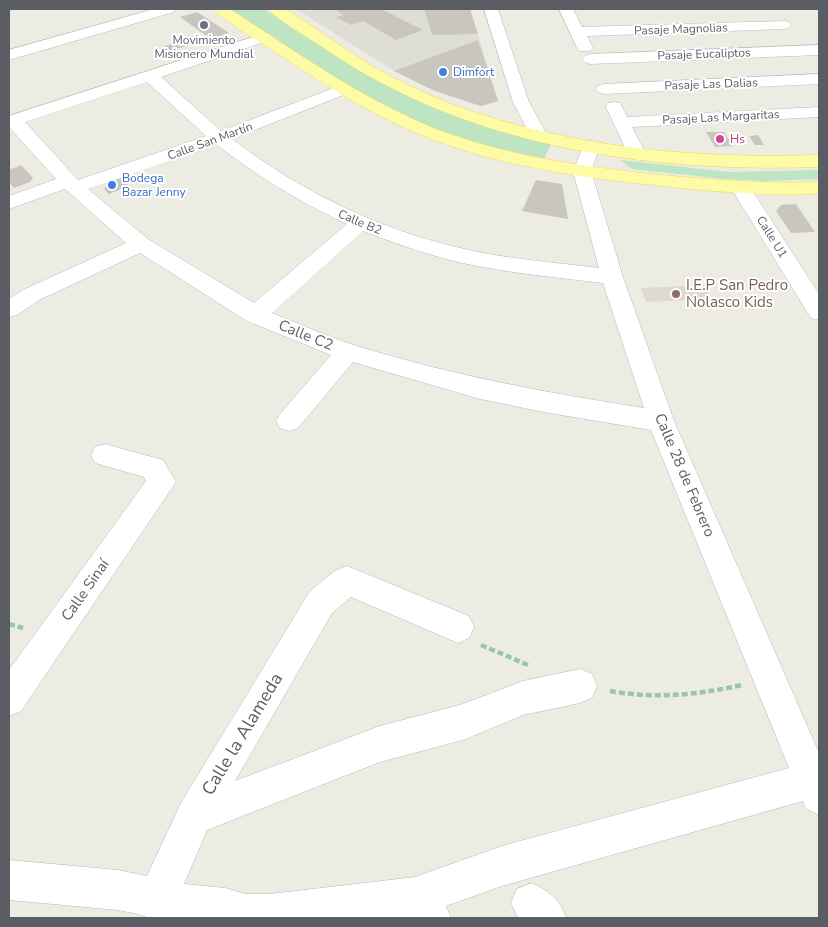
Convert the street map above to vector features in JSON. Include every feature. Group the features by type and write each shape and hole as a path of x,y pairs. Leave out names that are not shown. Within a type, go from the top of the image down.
{"main road":[{"path":"220,9 377,108 442,137 533,162 582,171 741,188 819,188"},
{"path":"274,9 380,77 399,87 467,115 538,135 638,154 734,162 819,161"}],"street":[{"path":"9,55 169,9"},
{"path":"492,9 520,102 538,135"},
{"path":"566,9 604,89 638,154"},
{"path":"768,9 816,53"},
{"name":"Pasaje Magnolias","path":"577,32 784,25"},
{"path":"11,121 265,37"},
{"name":"Pasaje Eucaliptos","path":"590,59 816,53"},
{"name":"Calle B2","path":"149,75 219,138 244,157 330,209 360,223 410,242 460,255 612,277"},
{"name":"Pasaje Las Dalias","path":"604,89 819,80"},
{"name":"Calle San Martín","path":"9,203 71,184 120,173 219,138 345,89"},
{"name":"Pasaje Las Margaritas","path":"622,122 819,112"},
{"name":"Calle C2","path":"11,121 71,184 141,244 255,315 348,352 480,389 661,422"},
{"path":"582,171 591,146"},
{"name":"Calle 28 de Febrero","path":"582,171 612,277 661,422 816,788"},
{"name":"Calle U1","path":"741,188 819,312"},
{"path":"255,315 360,223"},
{"path":"9,309 31,295 141,244"},
{"path":"288,421 348,352"},
{"name":"Calle Sinaí","path":"9,699 162,482 153,468 105,455"},
{"name":"Calle la Alameda","path":"156,900 194,816 321,602 347,580 466,634"},
{"path":"194,816 380,744 463,722 523,698 580,686"},
{"path":"9,880 118,890 141,894 156,900 225,908 246,914 423,908 502,866 816,788"}],"path":[{"path":"466,634 580,686 635,696 673,697 699,695 751,683 771,681"}],"shaded area":[{"path":"296,9 470,9 498,101 481,106 435,91 394,71"},
{"name":"I.E.P San Pedro Nolasco Kids","path":"704,285 711,299 646,302 641,288"}],"green space":[{"path":"229,9 264,9 381,83 417,101 491,129 551,144 544,159 485,145 432,128 361,94"},
{"path":"620,160 730,172 819,170 819,179 765,181 724,179 632,169"}],"building":[{"path":"334,9 381,9 423,30 396,40 363,21 351,25 336,17 344,15"},
{"path":"424,9 470,9 478,34 432,35"},
{"name":"Movimiento Misionero Mundial","path":"197,12 229,33 211,39 180,17"},
{"name":"Dimfort","path":"478,40 498,101 481,106 435,91 394,71"},
{"path":"179,41 186,46 169,51 163,47"},
{"name":"Hs","path":"706,132 724,132 733,146 715,147"},
{"path":"758,135 764,145 755,145 749,136"},
{"path":"21,165 33,178 30,182 14,188 9,182 9,170"},
{"path":"121,178 129,186 109,194 104,189 109,183"},
{"path":"536,180 562,184 568,219 522,211"},
{"path":"796,204 815,232 791,233 776,211 781,205"}],"place":[{"name":"Movimiento Misionero Mundial","path":"204,25"},
{"name":"Dimfort","path":"443,72"},
{"name":"Hs","path":"720,139"},
{"name":"Bodega Bazar Jenny","path":"112,185"},
{"name":"I.E.P San Pedro Nolasco Kids","path":"676,294"}]}
